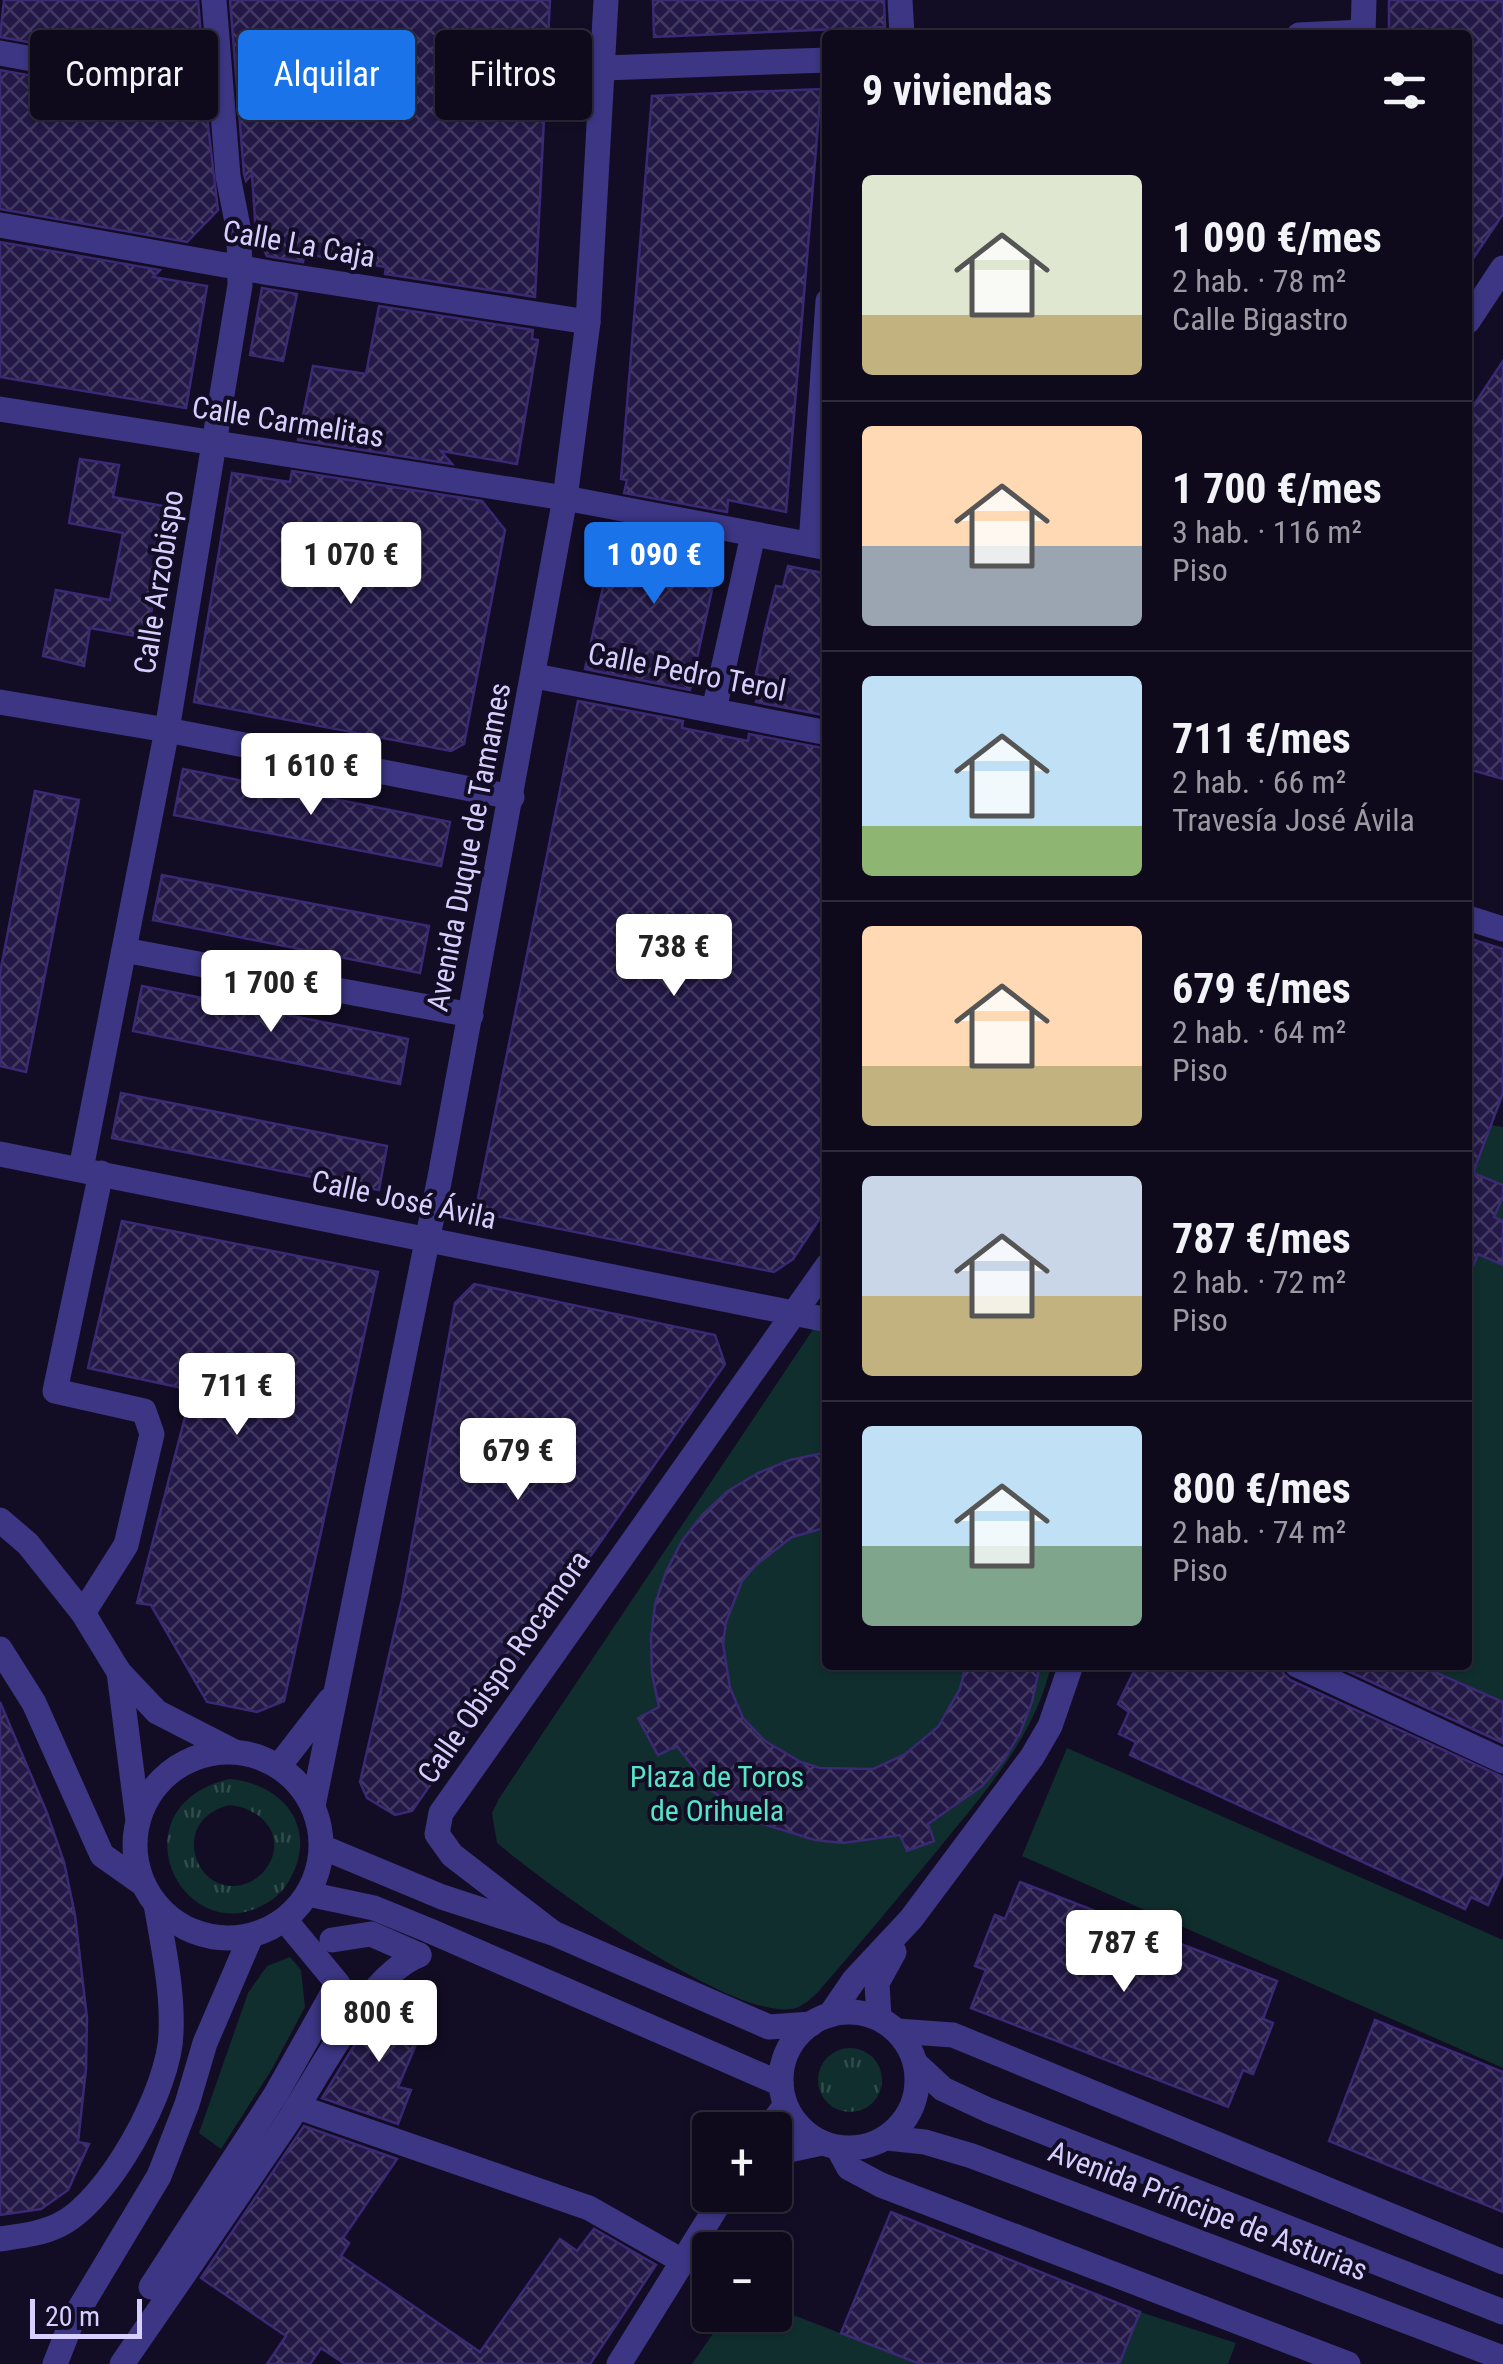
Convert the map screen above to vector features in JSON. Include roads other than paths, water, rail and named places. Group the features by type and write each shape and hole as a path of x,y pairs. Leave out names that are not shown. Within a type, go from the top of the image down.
{"street":[{"name":"Calle Arzobispo","path":"83,1612 126,1545 152,1434 144,1411 54,1391 124,950 167,730 240,285 239,232 228,176 214,0"},
{"name":"Avenida Duque de Tamames","path":"313,1806 471,1015 565,498 588,322 606,0"},
{"path":"900,0 902,30"},
{"path":"1364,0 1364,30"},
{"path":"0,53 222,94"},
{"path":"604,68 822,60"},
{"name":"Calle La Caja","path":"0,225 588,322"},
{"path":"1472,315 1503,268"},
{"name":"Calle Carmelitas","path":"0,408 565,498 820,546"},
{"path":"820,546 822,485"},
{"path":"714,710 753,535"},
{"name":"Calle Pedro Terol","path":"535,676 822,733"},
{"path":"0,702 512,797"},
{"path":"1472,919 1503,929"},
{"path":"124,950 471,1015"},
{"name":"Calle José Ávila","path":"0,1154 822,1319"},
{"name":"Calle Obispo Rocamora","path":"553,1933 452,1855 437,1834 441,1813 822,1273"},
{"path":"0,1520 28,1544 83,1612 119,1672 157,1712 233,1752"},
{"path":"0,1649 48,1733 102,1855 150,1894 174,1922 198,1934 224,1939 251,1936 285,1920 308,1894 318,1871 322,1847 313,1806 299,1783 279,1766 257,1756 212,1753 173,1770 146,1802 138,1822"},
{"path":"775,2112 783,2095 788,2050 911,1919 1032,1757 1050,1726 1068,1670"},
{"path":"1308,1670 1503,1761"},
{"path":"0,2240 62,2224 92,2202 118,2168 141,2124 158,2085 172,2036 166,1962 150,1894 135,1853 138,1822 119,1672"},
{"name":"Avenida Duque de Tamames","path":"279,1766 333,1696"},
{"path":"322,1847 442,1897 553,1933 770,2027 847,2012 888,2025 909,2046 916,2064 918,2086 913,2106 902,2124 886,2138 855,2149 830,2145 792,2151"},
{"path":"308,1894 374,1908 428,1930 783,2095 796,2123 830,2145 849,2168 882,2184 1348,2364"},
{"path":"888,2025 877,1984 911,1919"},
{"path":"151,2287 276,2094 338,1984 285,1920"},
{"path":"122,2364 298,2107 352,2021 400,1962 419,1955 371,1934 332,1940"},
{"path":"55,2364 72,2322 159,2176 187,2104 205,2042 251,1936"},
{"name":"Avenida Príncipe de Asturias","path":"888,2025 953,2035 1503,2262"},
{"name":"Avenida Príncipe de Asturias","path":"916,2064 943,2088 988,2110 1503,2312"},
{"path":"298,2107 588,2208 684,2262"},
{"name":"Avenida Príncipe de Asturias","path":"886,2138 925,2142 972,2156 1503,2358"},
{"path":"618,2364 714,2212"}],"park label":[{"name":"Plaza de Toros de Orihuela","path":"717,1794"}]}
